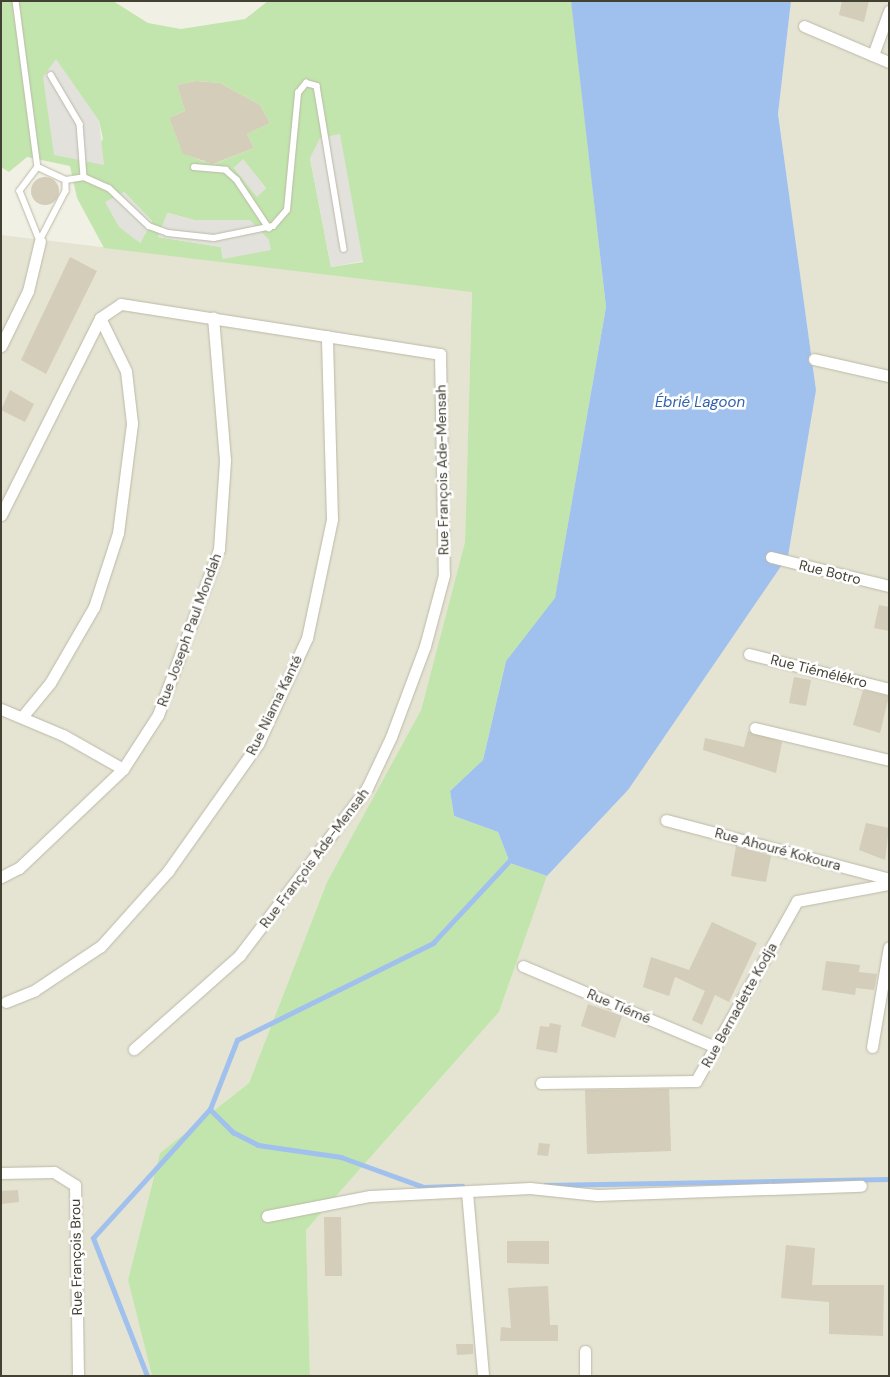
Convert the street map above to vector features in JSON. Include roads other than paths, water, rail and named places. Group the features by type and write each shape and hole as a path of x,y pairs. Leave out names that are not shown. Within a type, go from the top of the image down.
{"street":[{"path":"873,55 889,11"},
{"path":"804,26 889,62"},
{"path":"1,346 28,291 40,241"},
{"name":"Rue François Ade-Mensah","path":"1,514 100,318 121,304 440,354 444,574 425,646 368,788 240,955 134,1049"},
{"path":"22,717 50,683 94,607 118,533 132,423 126,371 100,318"},
{"name":"Rue Joseph Paul Mondah","path":"1,877 19,868 123,769 158,715 219,549 225,460 213,318"},
{"name":"Rue Niama Kanté","path":"6,1002 35,990 101,946 168,871 258,744 307,638 332,519 327,336"},
{"path":"814,359 889,376"},
{"name":"Rue Botro","path":"771,557 889,586"},
{"name":"Rue Tiémélékro","path":"749,654 889,689"},
{"path":"1,709 22,717 123,769"},
{"path":"755,728 889,760"},
{"name":"Rue Ahouré Kokoura","path":"666,820 889,879"},
{"name":"Rue Bernadette Kodja","path":"541,1083 696,1081 797,901 889,884"},
{"path":"872,1048 889,947"},
{"name":"Rue Tiémé","path":"523,966 716,1047"},
{"name":"Rue François Brou","path":"1,1173 54,1172 75,1184 78,1376"},
{"path":"267,1216 370,1196 530,1188 597,1195 861,1186"},
{"path":"467,1192 483,1376"},
{"path":"585,1351 585,1376"}],"lane":[{"path":"16,1 38,167 20,191 40,241"},
{"path":"51,75 80,124 84,177"},
{"path":"38,167 66,180 84,177 109,188 149,226 168,233 214,238 269,228 281,221 286,210 298,93 306,83 317,86 344,249"},
{"path":"194,168 226,170 237,180 269,228"},
{"path":"40,241 66,198 66,180"}],"water":[{"name":"Ébrié Lagoon","path":"571,1 791,1 778,114 816,390 788,556 628,790 547,876 510,863 498,832 454,816 450,791 483,760 506,661 555,598 606,307"}],"waterway":[{"path":"147,1376 93,1238 210,1109 237,1040 433,943 512,858"},
{"path":"210,1109 233,1132 258,1145 341,1157 424,1187 462,1186"},
{"path":"545,1185 889,1179"}]}
